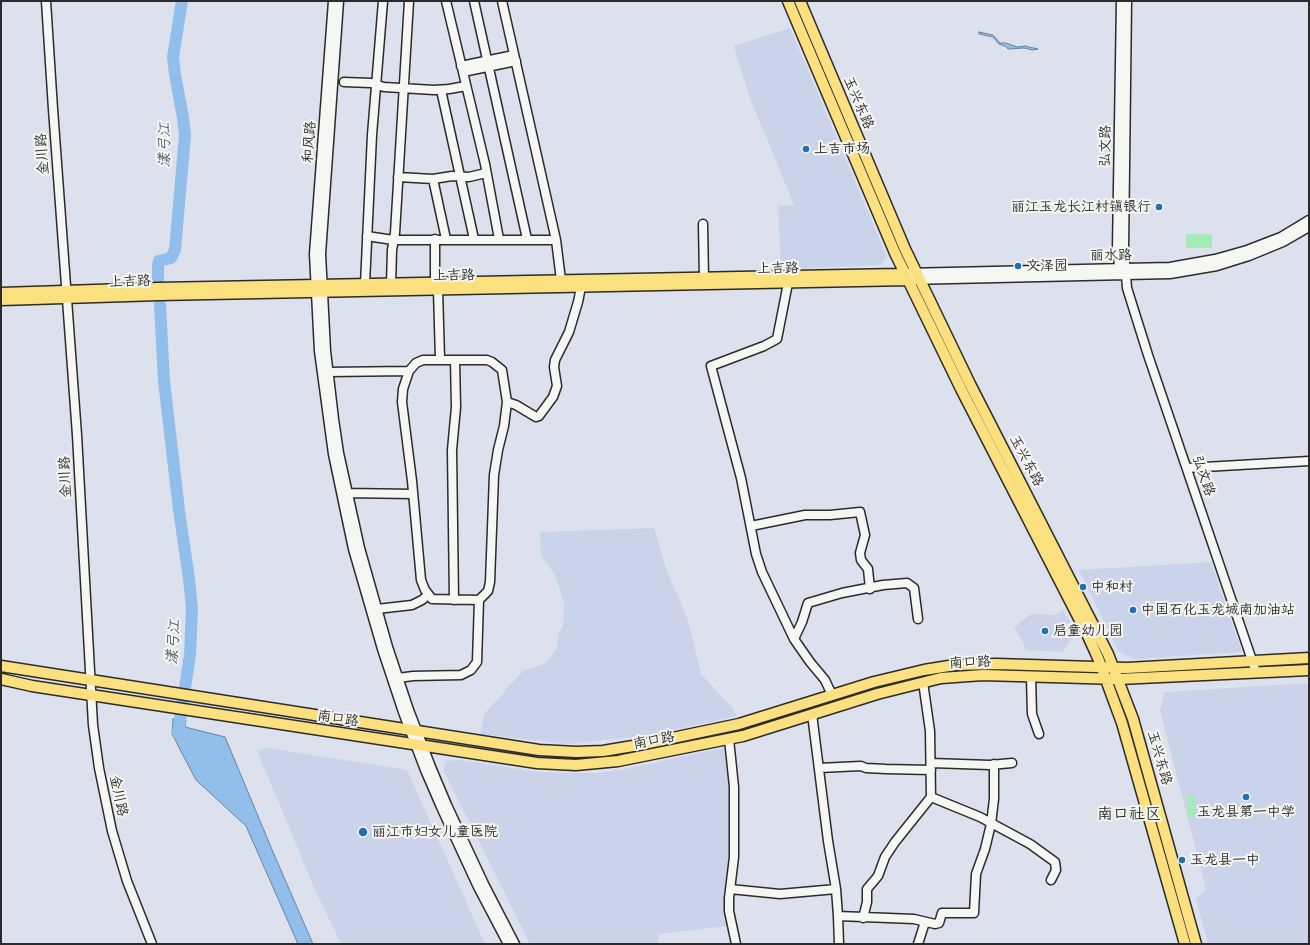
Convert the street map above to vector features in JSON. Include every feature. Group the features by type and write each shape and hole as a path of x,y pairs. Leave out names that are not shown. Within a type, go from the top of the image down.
{"main road":[{"name":"玉兴东路","path":"788,1 907,277 961,389 1088,636 1107,679 1130,748 1185,944"},
{"name":"玉兴东路","path":"800,1 918,277 970,384 1094,624 1119,679 1141,745 1196,944"},
{"name":"上吉路","path":"319,288 365,284 436,286 562,280 907,277"},
{"name":"上吉路","path":"1,293 66,294 436,286 581,287 788,283 907,277"},
{"name":"上吉路","path":"1,300 66,294"},
{"name":"南口路","path":"1,666 89,681 539,750 589,752 639,745 739,724 891,678 924,670 955,665 996,664 1114,668 1309,658"},
{"name":"南口路","path":"1,679 32,686 537,763 576,765 618,762 729,740 877,694 941,678 969,675 1119,679 1309,670"}],"street":[{"name":"金川路","path":"46,1 77,435 89,681 95,747 107,810 127,881 152,944"},
{"name":"和风路","path":"319,288 314,254 333,1"},
{"name":"和风路","path":"319,288 339,1"},
{"path":"365,284 376,85 383,1"},
{"path":"391,284 409,1"},
{"path":"446,1 486,173 499,239"},
{"path":"474,1 527,239"},
{"path":"502,1 556,240 562,280"},
{"name":"弘文路","path":"1121,1 1117,249 1127,288 1148,355 1256,672"},
{"name":"弘文路","path":"1123,272 1127,1"},
{"path":"462,69 515,58"},
{"path":"344,82 384,87 441,90 466,86"},
{"path":"441,90 474,239"},
{"path":"398,177 433,179 452,176 469,177 486,173"},
{"path":"433,179 446,239"},
{"name":"丽水路","path":"1123,272 1200,263 1226,257 1280,237 1309,220"},
{"path":"703,224 704,278"},
{"name":"丽水路","path":"907,277 1123,272 1170,274 1217,266 1266,250 1309,227"},
{"path":"367,236 393,240 556,240"},
{"path":"435,239 440,359"},
{"path":"788,283 777,339 764,346 711,366 741,478 756,554 762,572 794,639 825,680 832,695"},
{"path":"507,402 516,405 536,417 539,416 553,397 557,386 554,367 555,360 569,332 581,287"},
{"path":"319,288 334,419 347,493 360,548 413,731"},
{"path":"319,288 319,351 333,454 353,549 371,614 391,676 459,846 508,944"},
{"path":"398,678 413,676 461,676 471,670 477,662 479,600 488,591 490,582 494,475 504,426 507,402 502,370 487,360 427,359 419,361 413,365 409,371 403,389 402,402 421,580 428,595 432,599 479,600"},
{"path":"454,600 452,450 456,407 455,360"},
{"path":"328,372 409,371"},
{"path":"1187,468 1309,461"},
{"path":"347,493 413,494"},
{"path":"751,526 805,515 830,515 860,512 865,535 860,553 861,560 868,569 870,589"},
{"path":"794,639 802,622 808,603 842,593 900,583 907,583 914,588 918,619"},
{"path":"377,609 412,605 428,595"},
{"path":"1031,677 1032,714 1039,734"},
{"path":"863,918 867,902 867,889 878,876 885,857 895,842 931,797 930,731 923,682"},
{"path":"812,714 828,841 836,889 839,944"},
{"path":"729,740 734,787 734,857 729,911 736,944"},
{"path":"419,745 464,842 515,944"},
{"path":"819,768 861,766 866,768 886,769 1012,763"},
{"path":"838,916 914,919 935,924 939,922 942,913 974,913 976,874 985,849 991,824 994,799 994,764"},
{"path":"931,797 980,817 1030,844 1054,862 1056,870 1052,880"},
{"path":"730,889 780,894 836,889"},
{"path":"918,944 925,922"}],"shaded area":[{"name":"上吉市场","path":"790,28 887,257 881,265 781,269 778,206 794,205 748,93 734,46"},
{"path":"654,528 667,571 688,620 701,674 731,705 737,716 650,735 568,744 480,734 485,713 523,671 546,663 556,650 559,632 563,626 564,603 555,575 541,555 540,532"},
{"path":"1211,562 1242,652 1134,659 1125,655 1118,651 1079,570"},
{"name":"启童幼儿园","path":"1063,610 1076,633 1063,652 1026,650 1014,628 1031,614 1054,615"},
{"name":"玉龙县第一中学","path":"1309,683 1309,944 1208,944 1196,899 1205,891 1205,884 1160,711 1165,692"},
{"path":"727,747 732,790 731,865 726,883 728,926 659,934 658,944 530,944 443,769 446,761 459,760 539,772 597,773 625,769"},
{"name":"丽江市妇女儿童医院","path":"268,748 407,770 485,944 341,944 317,894 257,751"}],"green space":[{"path":"1186,234 1212,234 1212,248 1186,248"},
{"path":"1194,794 1195,816 1188,817 1187,795"}],"water":[{"path":"979,32 993,35 1000,43 1006,43 1017,47 1025,46 1038,49 1008,49 999,44 993,37 979,34"},
{"path":"173,719 186,720 185,727 225,737 313,944 298,944 246,826 196,780 172,734"}],"waterway":[{"name":"漾弓江","path":"158,279 159,261 171,258 175,250 185,135 173,57 182,1"},
{"name":"漾弓江","path":"160,304 164,381 192,609 190,655 178,733 180,736"}],"place":[{"name":"上吉市场","path":"806,149"},
{"name":"丽江玉龙长江村镇银行","path":"1159,207"},
{"name":"文泽园","path":"1018,266"},
{"name":"中和村","path":"1083,587"},
{"name":"中国石化玉龙城南加油站","path":"1133,610"},
{"name":"启童幼儿园","path":"1045,631"},
{"name":"玉龙县第一中学","path":"1246,797"},
{"name":"丽江市妇女儿童医院","path":"363,832"},
{"name":"玉龙县一中","path":"1182,860"}],"district":[{"name":"南口社区","path":"1129,815"}]}
